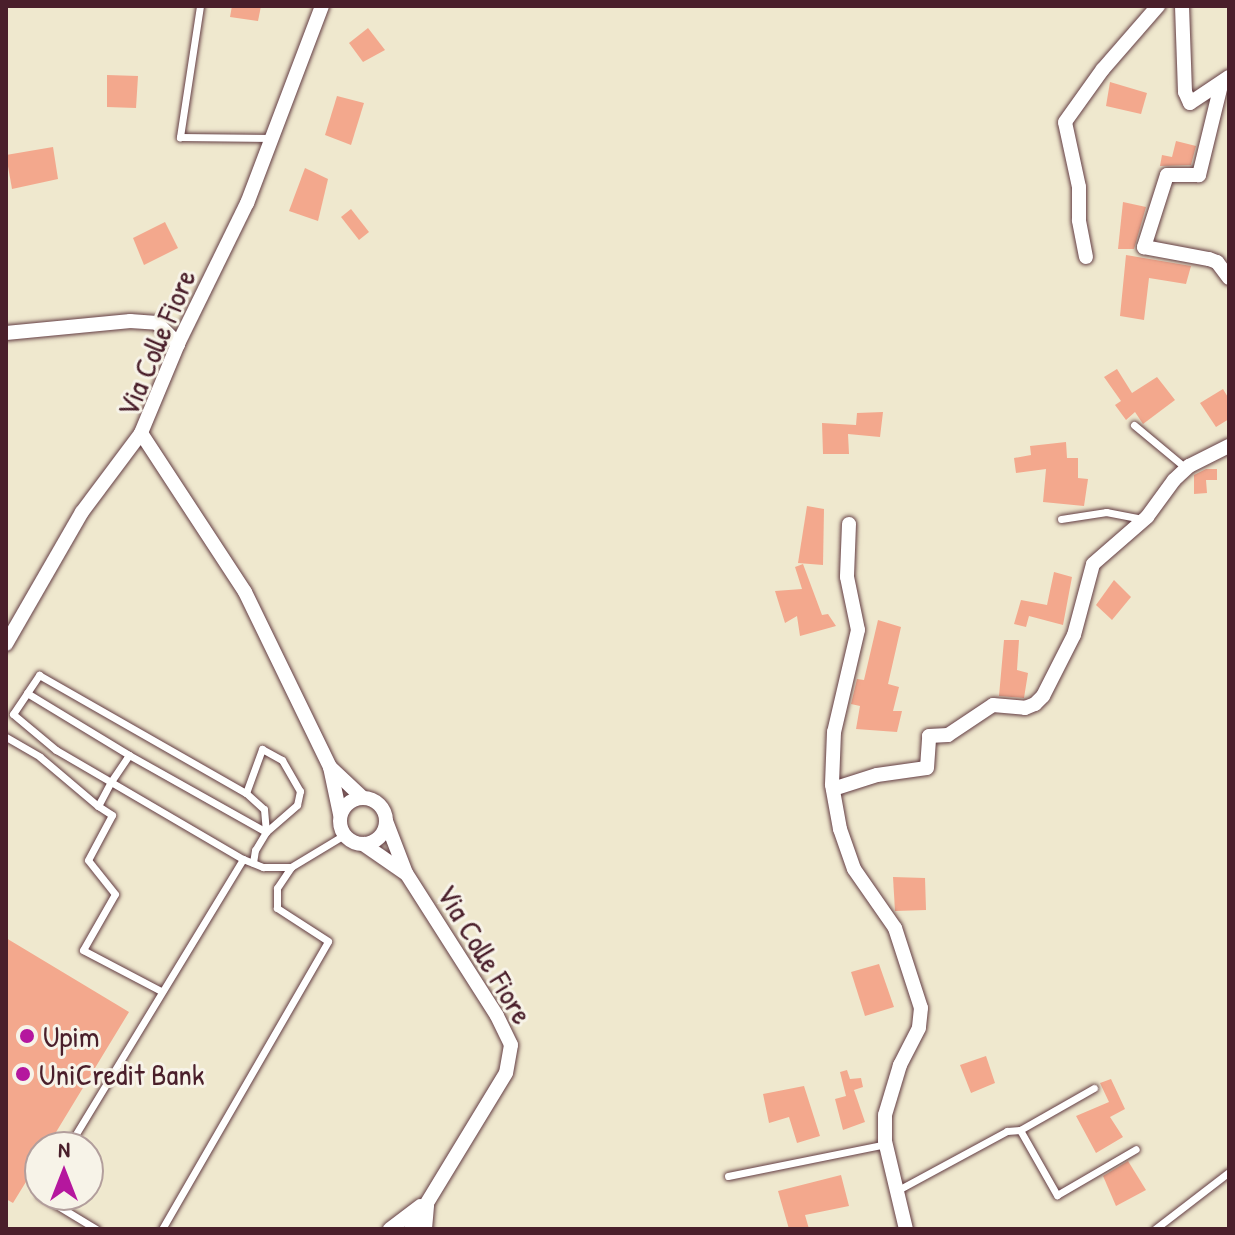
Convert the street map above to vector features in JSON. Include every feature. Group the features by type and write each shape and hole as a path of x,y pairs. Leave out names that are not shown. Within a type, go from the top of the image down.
{"street":[{"name":"Via Colle Fiore","path":"322,6 247,203 178,344 141,433 245,592 330,767 340,814"},
{"path":"1086,257 1079,220 1079,187 1065,122 1103,69 1158,6"},
{"path":"1182,6 1185,92 1190,103 1225,81"},
{"path":"1225,81 1199,175 1167,175 1144,247 1209,259 1217,262 1229,278"},
{"path":"6,333 130,321 157,323 178,344"},
{"path":"6,644 82,512 141,433"},
{"path":"833,789 877,775 927,768 929,736 948,735 993,705 1025,708 1035,704 1043,696 1074,635 1093,564 1144,520 1187,469 1229,446"},
{"path":"849,524 847,577 858,630 834,732 833,789 840,829 854,869 895,928 921,1008 919,1028 890,1091 886,1144 906,1229"},
{"name":"Via Colle Fiore","path":"330,767 363,798"},
{"path":"363,798 380,806 386,821 382,835 363,844 344,835 340,814 349,802 363,798"},
{"name":"Via Colle Fiore","path":"386,821 406,873 497,1016 511,1045 506,1073 411,1229"},
{"name":"Via Colle Fiore","path":"363,844 406,873"},
{"path":"390,1229 427,1201"},
{"path":"425,1229 427,1201"}],"lane":[{"path":"200,6 180,137 272,138"},
{"path":"1134,425 1187,469"},
{"path":"1061,519 1106,512 1144,520"},
{"path":"266,832 264,809 246,793 39,675 13,714 56,750 243,859 291,867"},
{"path":"27,693 266,832"},
{"path":"6,737 40,757 112,815 88,860 115,894 83,950 161,991"},
{"path":"246,793 262,749 282,760 300,791 297,805 266,832 255,850 253,863"},
{"path":"98,806 129,755"},
{"path":"162,1229 328,941 292,921 277,908 274,897 277,888 291,867 344,835"},
{"path":"78,1131 243,859"},
{"path":"896,1191 979,1144 1007,1131 1020,1130 1094,1088"},
{"path":"1020,1130 1057,1195 1136,1149"},
{"path":"728,1176 886,1144"},
{"path":"1155,1229 1229,1172"},
{"path":"66,1211 96,1229"}],"building":[{"path":"232,6 261,6 258,21 230,17"},
{"path":"368,28 385,50 363,62 349,43"},
{"path":"107,75 138,76 136,108 107,107"},
{"path":"1110,82 1147,93 1141,114 1106,106"},
{"path":"337,96 364,103 351,145 325,135"},
{"path":"1176,141 1196,146 1191,165 1160,166 1162,155 1172,157"},
{"path":"53,147 58,179 12,189 6,155"},
{"path":"305,168 328,179 318,221 289,211"},
{"path":"1123,202 1146,207 1134,249 1118,249"},
{"path":"351,209 369,232 359,240 341,217"},
{"path":"165,222 178,248 144,265 133,238"},
{"path":"1126,255 1191,266 1186,284 1149,278 1144,320 1120,316"},
{"path":"1117,369 1132,393 1157,377 1175,400 1143,424 1135,412 1126,420 1115,405 1121,401 1104,377"},
{"path":"1223,389 1229,399 1229,419 1216,427 1200,403"},
{"path":"883,412 880,437 848,434 849,454 823,454 822,423 856,425 857,413"},
{"path":"1066,442 1067,458 1078,458 1078,478 1088,479 1084,506 1043,502 1046,469 1016,473 1014,458 1031,455 1030,446"},
{"path":"1206,469 1217,469 1217,480 1206,480 1207,493 1194,494 1194,475"},
{"path":"807,506 824,509 823,565 798,563"},
{"path":"803,564 822,615 828,614 836,626 800,636 797,616 785,623 775,591 802,589 795,567"},
{"path":"1054,572 1072,577 1063,625 1029,616 1026,627 1014,624 1021,600 1047,605"},
{"path":"1114,580 1131,597 1112,620 1096,605"},
{"path":"878,620 901,627 888,684 899,687 893,711 902,711 897,732 856,729 860,706 851,704 857,679 864,680"},
{"path":"1004,640 1019,640 1017,670 1028,673 1024,698 999,696"},
{"path":"893,877 925,878 926,910 895,911"},
{"path":"6,938 129,1012 57,1131 24,1131 24,1185 13,1203 6,1199"},
{"path":"879,964 894,1007 865,1016 851,972"},
{"path":"986,1056 995,1083 971,1093 960,1065"},
{"path":"847,1070 850,1079 861,1078 863,1087 854,1090 865,1122 843,1130 835,1099 846,1096 840,1072"},
{"path":"1111,1079 1125,1109 1110,1117 1123,1137 1096,1153 1076,1116 1109,1102 1100,1083"},
{"path":"804,1086 820,1136 797,1143 789,1117 769,1123 763,1094"},
{"path":"1128,1161 1146,1190 1116,1206 1103,1176"},
{"path":"841,1175 849,1206 805,1215 809,1229 789,1229 778,1191"}],"place":[{"name":"Upim","path":"27,1036"},
{"name":"UniCredit Bank","path":"23,1074"}]}
